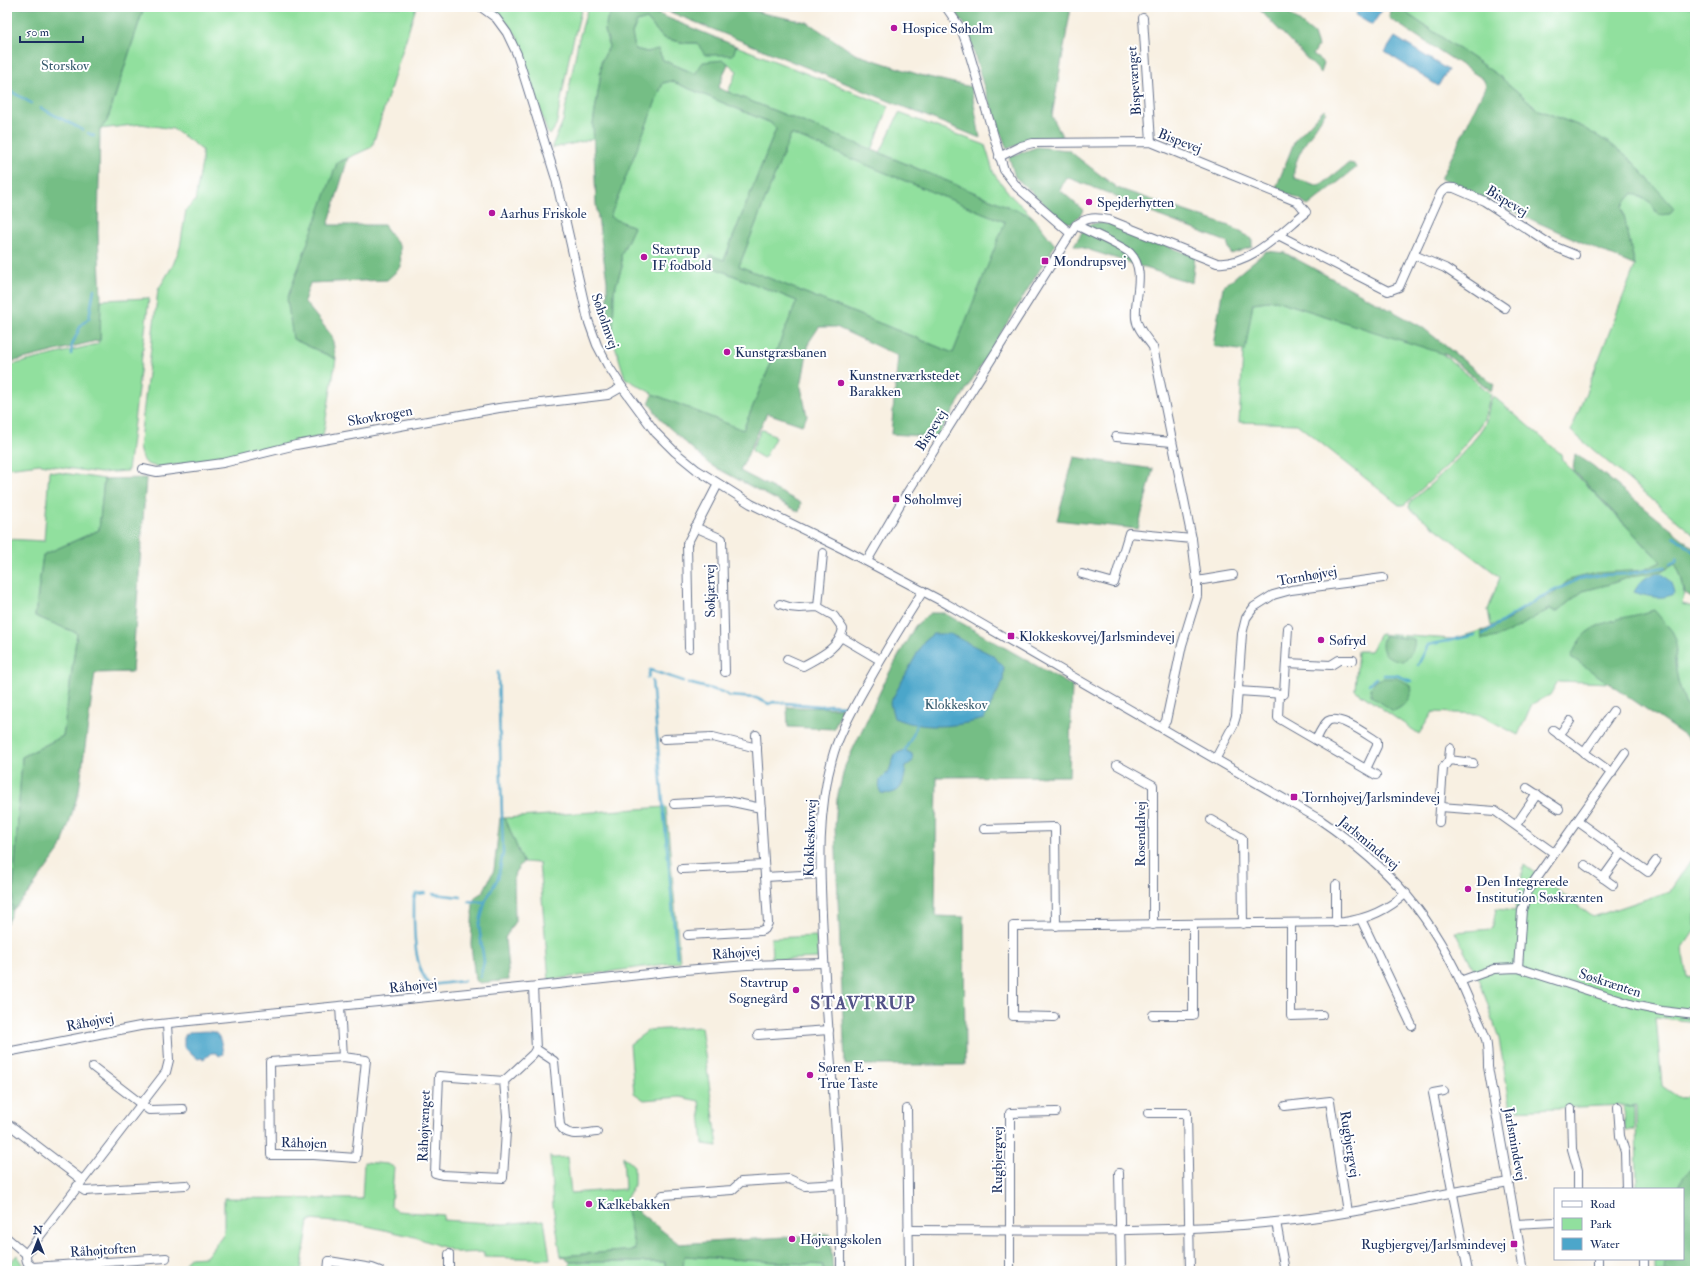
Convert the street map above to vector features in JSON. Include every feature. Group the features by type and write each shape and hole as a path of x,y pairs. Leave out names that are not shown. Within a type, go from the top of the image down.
{"street":[{"name":"Søholmvej","path":"481,7 496,18 507,33 517,54 556,179 588,320 597,345 606,364 656,433 691,466 751,504 867,561 923,591"},
{"path":"946,7 961,28 966,42 1004,170 1017,187 1070,233"},
{"name":"Bispevænget","path":"1143,18 1151,142"},
{"name":"Bispevej","path":"867,561 898,506 1076,225 1083,220 1090,218 1109,220 1217,263 1226,264 1245,258 1278,235 1306,212 1298,202 1151,142 1033,143 1021,146 999,157"},
{"name":"Bispevej","path":"1278,235 1388,291 1399,287 1441,193 1445,188 1449,187 1484,201 1553,246 1576,255"},
{"path":"1076,225 1129,252 1136,259 1139,272 1136,318 1138,327 1153,347 1192,539 1197,581 1196,596 1182,645 1166,721 1162,727"},
{"path":"1414,255 1445,268 1505,308"},
{"name":"Skovkrogen","path":"143,469 157,472 223,463 296,445 499,408 608,395 622,387"},
{"path":"1116,437 1172,442"},
{"name":"Søkjærvej","path":"689,648 687,544 718,484"},
{"name":"Søkjærvej","path":"695,527 722,539 725,672"},
{"path":"1082,574 1114,583 1129,533 1192,539"},
{"path":"818,607 823,553"},
{"path":"1197,581 1233,575"},
{"name":"Tornhøjvej","path":"1216,758 1233,726 1236,716 1242,634 1246,618 1254,607 1273,595 1291,590 1383,578"},
{"name":"Klokkeskovvej","path":"841,1271 839,1184 824,963 820,874 822,806 832,761 844,726 880,660 923,591"},
{"name":"Jarlsmindevej","path":"923,591 1313,815 1347,838 1387,873 1406,894 1445,948 1486,1039 1488,1067 1524,1271"},
{"path":"780,604 789,608 818,607 834,616 840,623 842,629 841,637 826,653 803,666 787,659"},
{"path":"1238,691 1284,694 1288,628"},
{"path":"841,637 880,660"},
{"path":"1286,663 1331,665 1339,660 1352,660"},
{"path":"1279,694 1278,718 1376,775"},
{"path":"1584,753 1613,711"},
{"path":"1316,740 1328,722 1333,719 1341,720 1377,741 1378,746 1366,769"},
{"path":"1570,721 1556,732 1612,773"},
{"path":"688,935 760,931 765,929 768,923 756,735"},
{"path":"664,739 712,737 757,748"},
{"path":"1439,822 1443,768 1448,760 1450,748"},
{"path":"1518,968 1522,910 1532,884 1625,753"},
{"path":"1448,760 1473,763"},
{"name":"Rosendalvej","path":"1117,765 1153,786 1153,925"},
{"path":"1527,788 1559,809"},
{"path":"1516,825 1537,794"},
{"path":"674,804 728,800 761,808"},
{"path":"1440,807 1495,811 1554,852"},
{"path":"1211,820 1242,838 1243,924"},
{"path":"1577,821 1648,872 1656,861"},
{"path":"984,828 1055,827 1056,926"},
{"path":"1603,878 1621,852"},
{"path":"682,869 764,865"},
{"path":"1585,865 1613,885"},
{"path":"765,877 820,874"},
{"path":"1336,885 1336,923"},
{"path":"1054,1017 1013,1016 1013,926 1336,923 1361,919 1387,907 1406,894"},
{"path":"1361,919 1412,1026"},
{"path":"1291,923 1291,1016 1322,1016"},
{"path":"1153,1015 1193,1015 1193,924"},
{"name":"Råhøjvej","path":"7,1052 140,1026 685,970 747,965 824,963"},
{"name":"Søskrænten","path":"1460,981 1494,969 1518,968 1637,1006 1695,1015"},
{"path":"504,1081 533,1054 536,1048 533,986"},
{"path":"340,1006 343,1057"},
{"path":"26,1254 166,1072 169,1065 167,1024"},
{"path":"758,1035 829,1030"},
{"path":"536,1048 554,1062 560,1125 563,1131 569,1134 597,1132"},
{"name":"Råhøjen","path":"343,1057 366,1060 356,1158 314,1155 271,1155 270,1062 343,1057"},
{"path":"93,1067 149,1110 184,1109"},
{"name":"Råhøjvænget","path":"438,1076 504,1081 507,1116 503,1178 442,1176 435,1173 438,1076"},
{"path":"1444,1091 1433,1093 1468,1271"},
{"name":"Rugbjergvej","path":"1285,1106 1330,1101 1347,1212"},
{"path":"1618,1107 1620,1136 1625,1152 1626,1188"},
{"path":"907,1109 908,1271"},
{"path":"1571,1109 1572,1149 1578,1170 1578,1188"},
{"name":"Rugbjergvej","path":"1010,1271 1010,1113 1056,1112"},
{"path":"1148,1113 1187,1112 1190,1271"},
{"path":"12,1126 80,1183 85,1191 186,1185"},
{"path":"1119,1173 1121,1271"},
{"path":"655,1203 663,1195 732,1190 741,1182 789,1179 805,1186 839,1184"},
{"path":"908,1230 1120,1230 1190,1228 1276,1222 1347,1212 1508,1182"},
{"path":"1276,1222 1285,1271"},
{"path":"1516,1224 1554,1222"},
{"name":"Råhøjtoften","path":"7,1238 26,1254 28,1264 33,1267 166,1258"},
{"path":"448,1271 449,1254"},
{"path":"1598,1260 1598,1271"},
{"path":"1644,1260 1644,1271"},
{"path":"328,1271 329,1261 372,1268 380,1271"}],"green space":[{"name":"Storskov","path":"7,7 144,7 107,121 100,129 98,233 101,300 100,340 7,363"},
{"path":"144,7 416,7 372,147 337,163 293,339 336,359 323,436 210,461 157,467 147,464 142,458 139,448 158,290 173,265 180,247 186,210 195,201 202,163 202,150 173,129 141,124 100,129 107,121"},
{"path":"491,7 582,7 570,53 556,126 550,135 547,132 517,36 503,18"},
{"path":"588,7 613,7 607,19 605,31 609,47 601,62 600,80 593,124 594,139 553,148 552,146 563,121 578,42"},
{"path":"614,7 641,7 736,46 733,55 705,55 697,43 685,43 663,38 647,19 637,22 632,33 635,49 647,52 658,49 663,60 695,74 703,62 724,60 728,64 718,88 880,153 1033,217 1055,245 937,437 891,434 898,356 836,327 819,327 809,342 801,387 807,416 802,425 767,413 740,471 801,503 799,512 709,464 662,421 649,403 653,394 743,430 797,301 707,265 710,255 724,260 776,129 771,123 671,81 663,83 610,217 634,227 621,255 622,267 614,291 613,339 607,337 607,281 596,204 593,124 600,80 601,62 609,47 605,31 607,19","holes":["791,134 1005,222 953,353 739,266"]},
{"path":"658,7 740,7 807,22 855,54 920,75 971,87 980,138"},
{"path":"952,7 1071,7 1052,116 1063,138 1031,140 1007,149 983,84 967,28"},
{"path":"1257,7 1281,7 1314,34 1318,46 1313,55 1324,63 1321,73"},
{"path":"1390,7 1401,7 1409,15 1499,76 1539,110 1582,127 1611,144 1632,161 1674,208 1670,214 1658,215 1650,202 1633,193 1622,206 1635,266 1441,179 1486,85 1483,79 1389,18"},
{"path":"1401,7 1695,7 1695,536 1571,431 1635,266 1622,206 1633,193 1670,214 1582,127 1539,110 1499,76 1409,15"},
{"path":"647,19 663,38 685,43 697,43 733,55 736,46 889,106 872,150 728,92 737,71 724,60 696,74 663,60 658,50 647,52 635,49 632,33 637,22"},
{"path":"671,81 771,123 776,129 724,260 707,265 797,301 743,430 653,394 625,378 613,339 614,291 622,267 621,255 634,227 609,217 663,83"},
{"path":"1324,109 1326,111 1300,152 1296,161 1294,178 1320,186 1349,163 1354,164 1356,168 1308,206 1301,200 1276,188 1295,140"},
{"path":"899,113 985,145 994,174 1012,197 1033,217 880,153"},
{"path":"791,134 1006,222 953,353 739,266"},
{"path":"1037,147 1068,150 1117,188 1232,227 1252,239 1252,247 1231,254 1227,242 1136,207 1108,193 1066,177 1060,190 1084,211 1072,223 1063,221 1015,177 1009,157"},
{"path":"348,158 328,225 384,225 400,247 401,267 387,280 310,283 304,301 332,336 336,359 293,339 287,299 337,163"},
{"path":"1095,223 1109,223 1195,257 1192,283 1074,245 1086,226"},
{"path":"1266,251 1285,253 1422,327 1494,385 1491,391 1447,355 1275,300 1253,303 1245,351 1213,346 1223,287"},
{"path":"149,298 128,471 100,473 40,464 7,468 7,366 97,344 100,340 101,300"},
{"path":"1275,300 1440,352 1491,394 1484,419 1475,432 1451,462 1404,505 1399,505 1297,424 1239,422 1243,352 1253,303"},
{"path":"1493,396 1561,454 1562,460 1661,562 1644,570 1569,580 1552,595 1538,599 1510,619 1491,626 1488,610 1500,577 1409,508 1410,502 1449,467 1475,438 1485,423"},
{"path":"761,430 774,435 775,438 765,457 763,458 753,452 752,449"},
{"path":"1575,454 1592,465 1695,549 1695,599 1685,593 1681,576 1675,563 1661,571 1632,576 1610,584 1583,591 1556,612 1550,609 1500,636 1482,639 1481,632 1510,619 1538,599 1552,595 1569,580 1595,573 1644,570 1661,562 1573,470"},
{"path":"1074,457 1153,469 1138,529 1057,520"},
{"path":"49,471 104,479 99,530 43,555 35,616 77,633 63,736 22,757 12,911 7,923 7,539 44,541"},
{"path":"146,478 132,672 95,673 79,791 61,848 30,891 12,911 22,757 63,736 77,633 35,616 43,555 99,530 104,479"},
{"path":"1675,563 1683,583 1684,593 1682,604 1695,607 1695,718 1685,703 1678,681 1675,663 1676,650 1654,610 1642,614 1571,657 1611,683 1558,681 1550,695 1532,704 1518,735 1478,714 1433,712 1419,734 1355,690 1358,651 1370,651 1380,634 1453,639 1483,630 1481,632 1510,632 1550,609 1556,612 1583,591 1610,584 1632,576 1661,571"},
{"path":"1654,610 1672,631 1676,639 1675,663 1678,681 1685,703 1695,718 1695,743 1571,657 1581,638 1593,628 1610,621"},
{"name":"Klokkeskov","path":"930,613 944,613 1072,686 1069,776 937,777 935,916 964,917 965,1065 845,1065 835,827 837,799 845,766 887,677 915,626"},
{"path":"1384,636 1414,639 1412,652 1403,661 1388,656 1385,654 1382,646"},
{"path":"1383,678 1396,678 1409,684 1412,690 1405,703 1400,708 1393,711 1371,696 1371,688 1376,680"},
{"path":"787,707 842,708 834,729 788,727"},
{"path":"666,807 680,962 549,980 539,863 523,862 505,818"},
{"path":"500,818 505,818 523,862 515,872 514,877 515,921 505,938 509,980 480,983 475,980 471,944 473,904 475,897 483,892 494,870"},
{"path":"1695,854 1695,930 1682,949 1687,977 1695,976 1695,1022 1656,1017 1662,1086 1678,1097 1695,1096 1695,1271 1654,1271 1654,1260 1684,1260 1684,1188 1637,1188 1636,1105 1625,1106 1634,1106 1634,1130 1625,1130 1624,1105 1511,1110 1499,1039 1480,981 1455,932 1492,929 1496,909 1515,911 1524,865 1593,917 1670,891"},
{"path":"816,936 818,958 772,960 771,938"},
{"path":"701,1027 718,1146 703,1144 699,1101 680,1097 644,1100 634,1093 630,1044 649,1030"},
{"name":"Kælkebakken","path":"550,1156 553,1158 567,1157 571,1193 625,1189 623,1156 634,1166 634,1185 625,1201 635,1250 561,1256 553,1207"},
{"path":"364,1162 387,1164 394,1167 391,1206 397,1211 444,1215 443,1220 504,1224 544,1220 550,1259 484,1257 484,1252 459,1253 415,1237 358,1224 309,1220 301,1271 179,1271 189,1258 206,1257 224,1233 224,1198 362,1199"},
{"path":"1695,1164 1695,1271 1664,1271 1665,1260 1684,1260 1684,1188 1678,1188 1684,1176"},
{"name":"Højvangskolen","path":"625,1201 679,1244 830,1234 833,1271 823,1271 823,1265 684,1256 683,1271 665,1271 665,1262 570,1262 561,1256 635,1250"},
{"path":"17,1255 23,1264 21,1271 7,1271 7,1267"},
{"path":"684,1256 823,1265 823,1271 683,1271"},
{"path":"570,1262 665,1262 665,1271 570,1271"}],"water":[{"path":"1360,7 1380,7 1383,9 1372,25 1355,15"},
{"path":"1395,37 1448,70 1438,86 1385,52"},
{"path":"1660,573 1670,581 1674,593 1665,597 1660,597 1634,592 1645,579"},
{"path":"933,634 950,634 992,655 1004,667 1003,681 984,719 961,724 927,726 905,722 894,718 890,703 924,641"},
{"path":"905,750 912,754 913,761 906,766 901,787 893,792 881,793 879,789 880,780 889,771 895,754"},
{"path":"189,1032 214,1032 220,1039 223,1054 219,1056 216,1053 211,1053 204,1059 198,1059 184,1047 184,1035"}],"waterway":[{"path":"7,89 31,103"},
{"path":"41,108 83,130"},
{"path":"88,133 94,136"},
{"path":"71,354 72,345 81,325 89,318 94,289"},
{"path":"1674,536 1695,553"},
{"path":"1670,564 1676,561 1677,558"},
{"path":"1483,634 1539,598 1579,579 1601,575 1627,574 1665,567"},
{"path":"1418,665 1428,645 1475,635"},
{"path":"647,678 650,670 683,681"},
{"path":"480,977 484,962 479,926 485,902 498,878 503,853 498,672"},
{"path":"1383,675 1396,675 1411,681"},
{"path":"1369,684 1376,678"},
{"path":"652,681 677,957"},
{"path":"688,683 723,692 729,696 756,698 769,704 773,702 821,706 846,706"},
{"path":"905,750 913,735 916,725"},
{"path":"425,893 416,894 414,898 415,944 417,956 424,977 430,985 464,981"},
{"path":"433,894 461,897"},
{"path":"469,901 484,902"}],"place":[{"name":"Hospice Søholm","path":"894,28"},
{"name":"Spejderhytten","path":"1089,202"},
{"name":"Aarhus Friskole","path":"492,213"},
{"name":"Stavtrup IF fodbold","path":"644,257"},
{"name":"Mondrupsvej","path":"1045,261"},
{"name":"Kunstgræsbanen","path":"727,352"},
{"name":"Kunstnerværkstedet Barakken","path":"841,383"},
{"name":"Søholmvej","path":"896,499"},
{"name":"Klokkeskovvej/Jarlsmindevej","path":"1011,636"},
{"name":"Søfryd","path":"1321,640"},
{"name":"Tornhøjvej/Jarlsmindevej","path":"1294,797"},
{"name":"Den Integrerede Institution Søskrænten","path":"1468,889"},
{"name":"Stavtrup Sognegård","path":"796,990"},
{"name":"Søren E - True Taste","path":"810,1075"},
{"name":"Kælkebakken","path":"589,1204"},
{"name":"Højvangskolen","path":"792,1239"},
{"name":"Rugbjergvej/Jarlsmindevej","path":"1514,1244"}],"district":[{"name":"STAVTRUP","path":"863,1003"}]}
